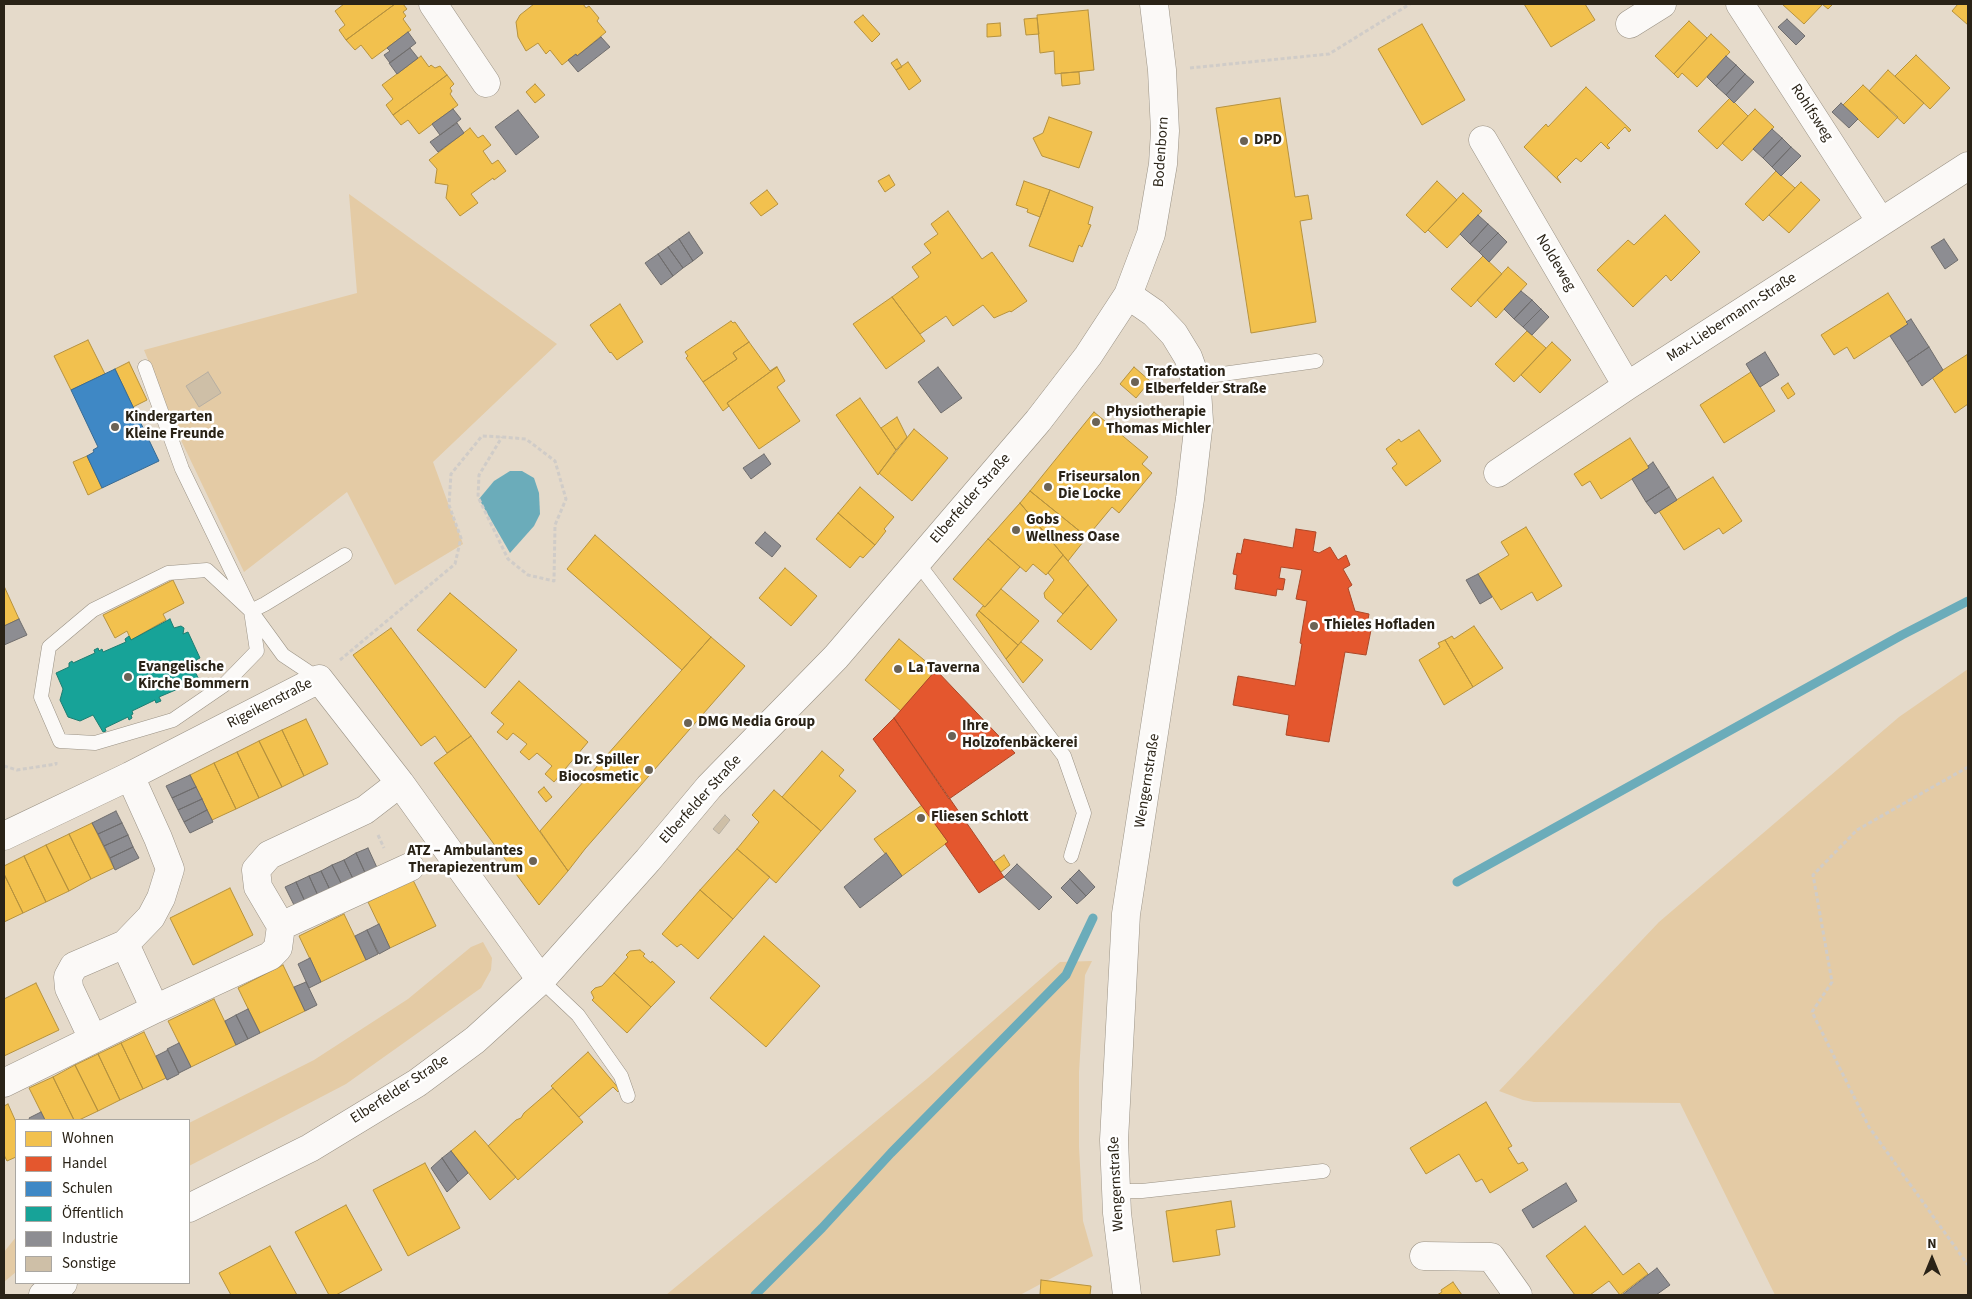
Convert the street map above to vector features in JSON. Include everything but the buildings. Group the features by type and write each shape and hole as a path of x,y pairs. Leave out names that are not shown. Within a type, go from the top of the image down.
{"street":[{"path":"433,4 486,83"},
{"name":"Bodenborn","path":"1128,295 1151,234 1163,164 1165,131 1162,70 1154,4"},
{"path":"1630,24 1662,4"},
{"name":"Rohlfsweg","path":"1740,4 1881,222"},
{"name":"Noldeweg","path":"1483,140 1627,386"},
{"name":"Max-Liebermann-Straße","path":"1498,473 1627,386 1968,166"},
{"name":"Wengernstraße","path":"1127,1295 1116,1191 1114,1140 1126,914 1197,451 1199,421 1194,378 1188,357 1174,334 1154,313 1128,295"},
{"name":"Elberfelder Straße","path":"190,1208 310,1148 417,1083 475,1040 541,980 648,860 709,787 836,657 1038,421 1088,356 1128,295"},
{"name":"Rigeikenstraße","path":"4,836 130,776 319,679 400,783 541,980"},
{"path":"93,1039 68,988 68,977 74,966 126,944 150,917 161,898 170,869 130,776"},
{"path":"4,1083 155,1009 270,956 278,948 281,926 258,887 256,870 269,855 365,810 400,783"},
{"path":"281,926 404,870"},
{"path":"126,944 155,1009"},
{"path":"1424,1256 1491,1257 1518,1295"},
{"path":"43,1295 61,1284"}],"lane":[{"path":"1194,378 1316,361"},
{"path":"145,367 182,469 251,611 283,655 319,679"},
{"path":"251,611 346,555"},
{"path":"917,562 1064,756 1084,813 1071,856"},
{"path":"207,570 251,611 257,651 224,685 173,720 96,743 60,741 41,697 49,647 93,610 168,573 207,570"},
{"path":"541,980 578,1015 621,1076 628,1096"},
{"path":"1116,1191 1142,1191 1324,1171"}],"path":[{"path":"1162,70 1329,54 1410,4"},
{"path":"319,679 455,564 461,538 449,506 451,474 482,436 502,437 526,439 555,461 566,499 555,525 554,581 528,576 508,559 478,497 479,475 502,437"},
{"path":"4,766 16,770 56,764 60,741"},
{"path":"1968,767 1857,830 1813,876 1832,982 1812,1012 1869,1127 1968,1265"},
{"path":"365,810 404,870"}],"shaded area":[{"path":"349,194 557,344 433,462 463,544 395,585 347,492 244,572 179,436 144,350 357,293"},
{"path":"1968,669 1968,1295 1775,1295 1680,1103 1534,1102 1499,1091 1659,922 1899,717"},
{"path":"483,942 492,958 491,970 481,988 346,1084 190,1165 190,1122 314,1060 408,999 471,947"},
{"path":"1092,961 1085,975 1079,1072 1079,1147 1083,1221 1093,1256 1020,1295 666,1295 928,1078 1060,962"},
{"path":"15,1238 15,1273 4,1282 4,1252"}],"water":[{"path":"510,471 522,471 534,478 539,493 540,514 534,526 510,553 479,499 494,481"}],"waterway":[{"path":"1457,882 1902,635 1968,601"},
{"path":"755,1295 1066,975 1093,918"}],"place":[{"name":"DPD","path":"1244,141"},
{"name":"Trafostation Elberfelder Straße","path":"1135,382"},
{"name":"Physiotherapie Thomas Michler","path":"1096,422"},
{"name":"Kindergarten Kleine Freunde","path":"115,427"},
{"name":"Friseursalon Die Locke","path":"1048,487"},
{"name":"Gobs Wellness Oase","path":"1016,530"},
{"name":"Thieles Hofladen","path":"1314,626"},
{"name":"La Taverna","path":"898,669"},
{"name":"Evangelische Kirche Bommern","path":"128,677"},
{"name":"DMG Media Group","path":"688,723"},
{"name":"Ihre Holzofenbäckerei","path":"952,736"},
{"name":"Dr. Spiller Biocosmetic","path":"649,770"},
{"name":"Fliesen Schlott","path":"921,818"},
{"name":"ATZ – Ambulantes Therapiezentrum","path":"533,861"}]}
